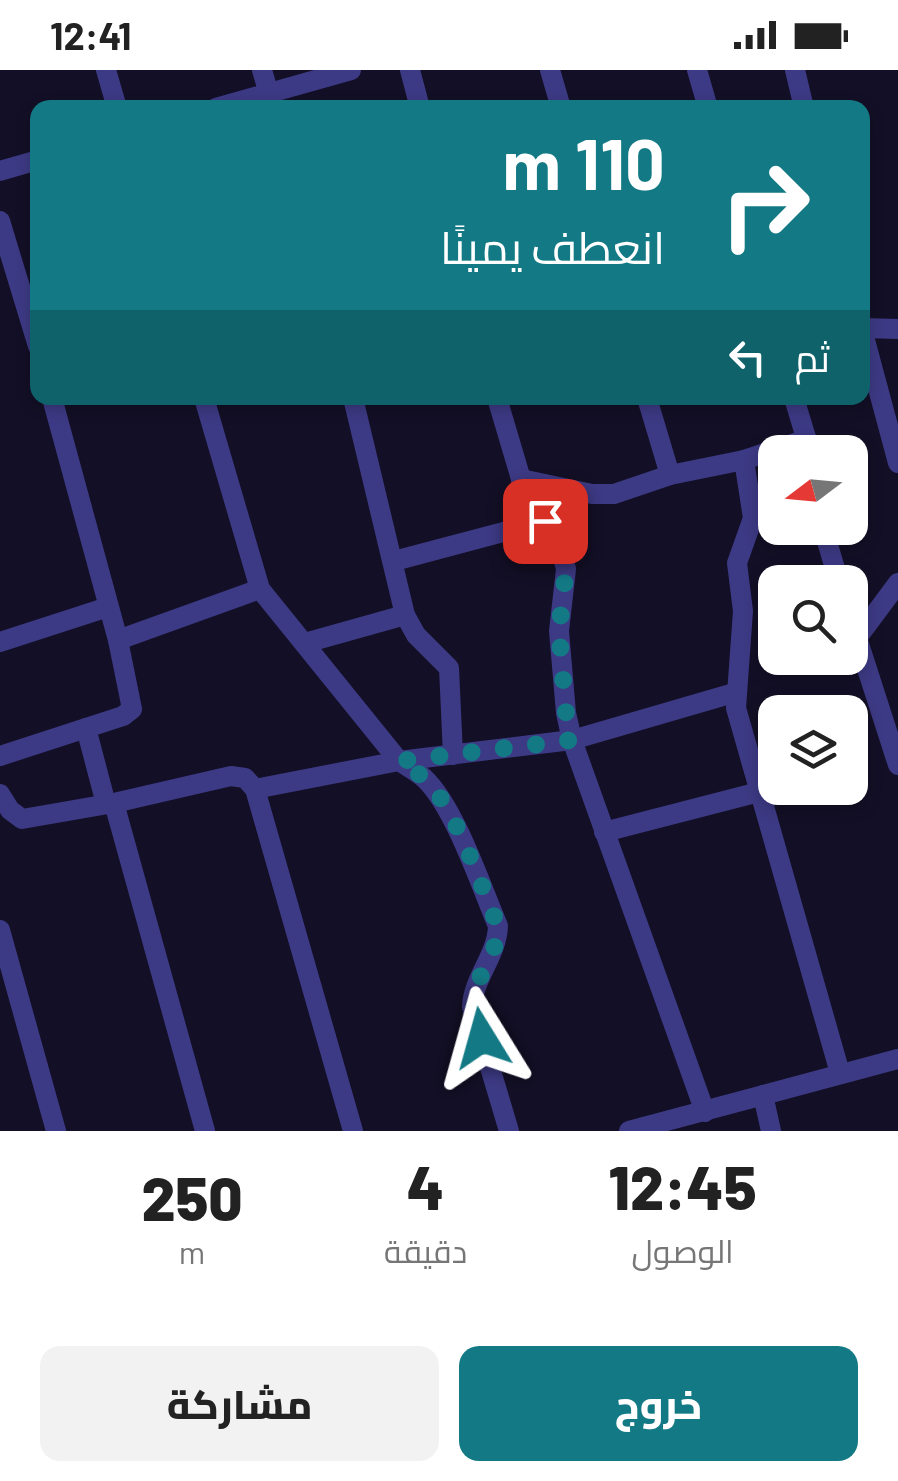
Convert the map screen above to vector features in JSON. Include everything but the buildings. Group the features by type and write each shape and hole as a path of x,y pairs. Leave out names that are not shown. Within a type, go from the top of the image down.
{"street":[{"path":"106,70 115,100"},
{"path":"262,70 271,100 351,70"},
{"path":"410,70 418,100"},
{"path":"550,70 559,100"},
{"path":"697,70 706,100"},
{"path":"795,70 802,100"},
{"path":"0,171 30,162"},
{"path":"0,221 30,320"},
{"path":"870,328 898,329"},
{"path":"870,358 898,463"},
{"path":"0,756 123,716 132,709 118,640 54,405"},
{"path":"206,405 260,590 399,761 435,792 498,926 498,939 472,995 472,1007 509,1131"},
{"path":"355,405 405,615 416,635 450,668 453,755"},
{"path":"499,405 521,479 562,554 566,569 559,631 572,740 705,1112"},
{"path":"649,405 670,476"},
{"path":"796,405 806,435"},
{"path":"521,479 603,495 758,457"},
{"path":"744,460 753,518 738,557 743,611 738,718 758,788"},
{"path":"394,561 545,521"},
{"path":"868,623 898,583"},
{"path":"118,640 260,590"},
{"path":"0,642 108,607"},
{"path":"305,643 405,615"},
{"path":"868,672 898,765"},
{"path":"255,790 399,761 572,740 737,692"},
{"path":"86,728 205,1131"},
{"path":"0,794 10,810 22,819 110,804 231,776 245,778 255,790 354,1131"},
{"path":"604,832 758,792"},
{"path":"763,805 840,1074"},
{"path":"0,930 56,1131"},
{"path":"629,1131 677,1125 705,1112 763,1095 897,1062"},
{"path":"763,1095 772,1131"}],"route":[{"path":"482,1038 472,995 498,939 498,926 465,848 435,792 399,761 572,740 559,631 566,569 545,521"}]}
